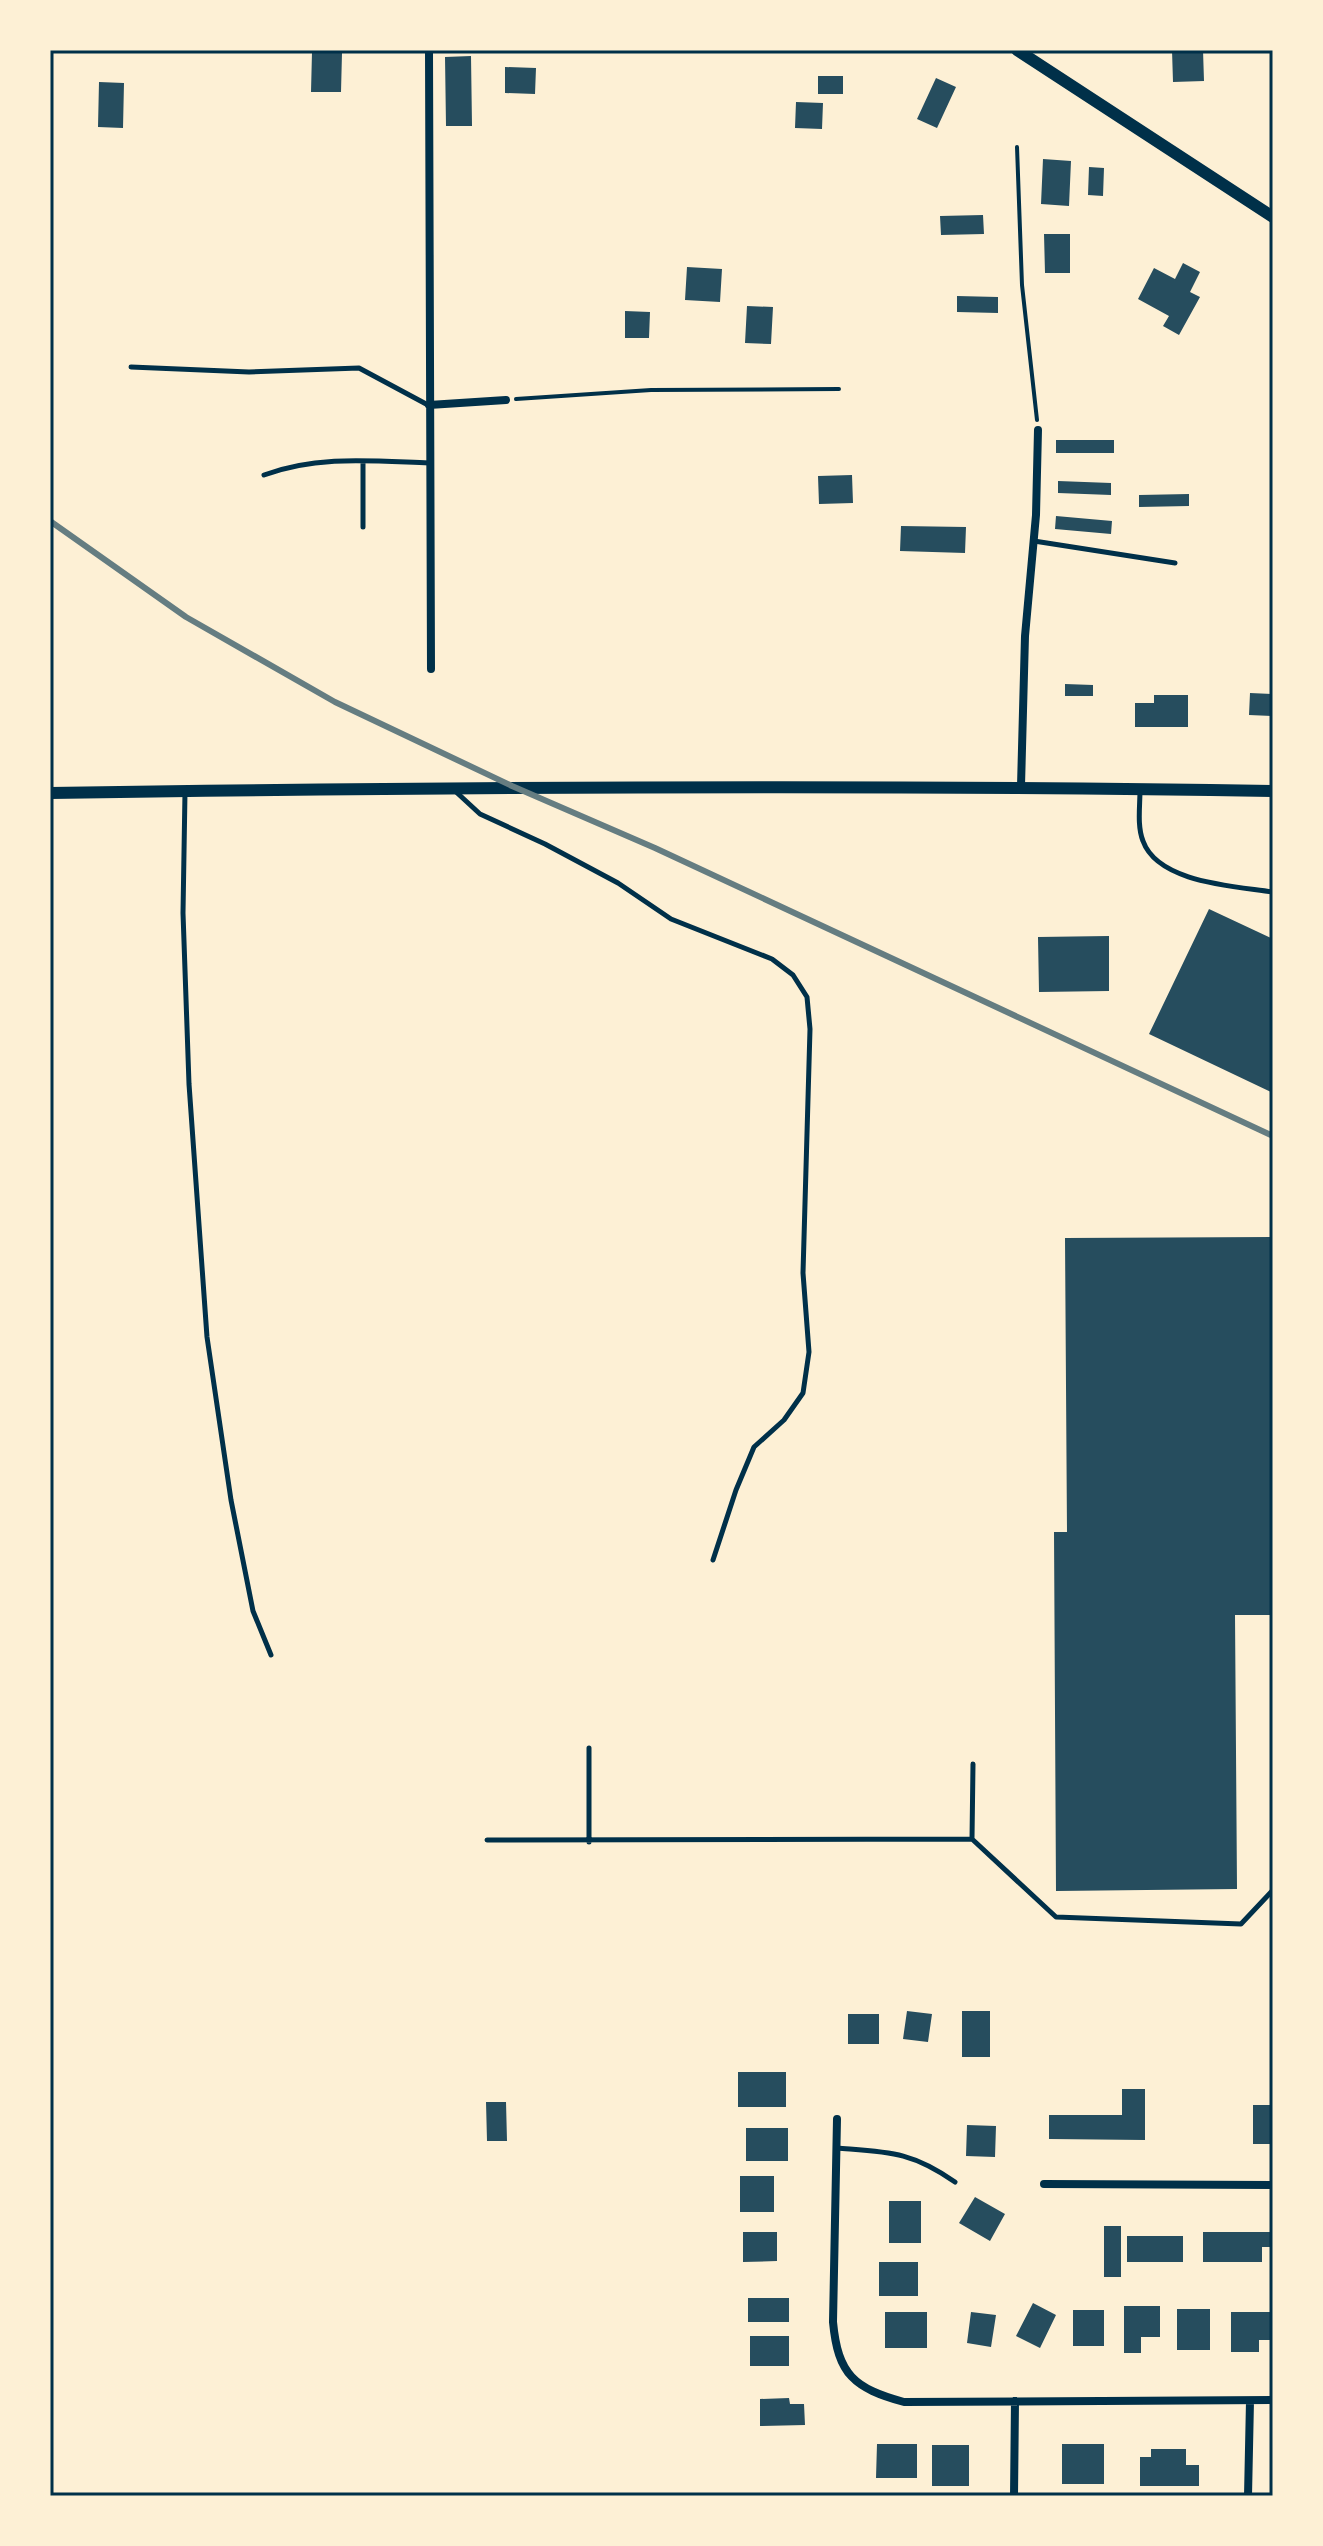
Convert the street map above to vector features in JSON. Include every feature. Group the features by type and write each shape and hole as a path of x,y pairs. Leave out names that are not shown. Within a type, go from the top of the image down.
{"street":[{"path":"429,50 431,669"},
{"path":"1017,50 1273,217"},
{"path":"429,405 506,400"},
{"path":"1021,786 1025,636 1034,541 1038,430"},
{"path":"50,793 450,787 1021,786 1273,791"},
{"path":"837,2119 833,2322 836,2350 849,2376 872,2393 904,2402 1273,2400"},
{"path":"1044,2184 1273,2185"},
{"path":"1014,2496 1015,2401"},
{"path":"1248,2496 1250,2401"}],"lane":[{"path":"131,367 249,372 359,368 429,405"},
{"path":"264,475 291,465 318,461 429,463"},
{"path":"363,461 363,527"},
{"path":"1034,541 1175,563"},
{"path":"450,787 480,814 618,883 671,919 772,959 793,975 807,997 810,1029 803,1273 809,1352 803,1393 784,1420 754,1447 713,1560"},
{"path":"1140,789 1142,838 1148,852 1164,866 1199,881 1273,892"},
{"path":"185,791 183,913 189,1084 207,1337 231,1500 253,1611 271,1655"},
{"path":"589,1748 589,1842"},
{"path":"972,1839 973,1764"},
{"path":"487,1840 972,1839 1056,1917 1241,1924 1273,1890"},
{"path":"837,2148 924,2161 955,2182"}],"path":[{"path":"1017,147 1022,285 1038,430"},
{"path":"506,400 651,390 839,389"}],"building":[{"path":"1172,50 1203,50 1204,81 1173,82"},
{"path":"312,52 342,53 341,92 311,92"},
{"path":"471,56 472,126 446,126 445,57"},
{"path":"505,67 536,68 535,94 505,93"},
{"path":"818,76 843,76 843,94 818,94"},
{"path":"936,78 956,87 937,128 917,119"},
{"path":"99,82 124,83 123,128 98,127"},
{"path":"796,102 823,103 822,129 795,128"},
{"path":"1043,159 1071,161 1069,206 1041,204"},
{"path":"1089,167 1104,168 1103,196 1088,195"},
{"path":"983,215 984,234 941,235 940,216"},
{"path":"1044,234 1070,234 1070,273 1045,273"},
{"path":"1183,263 1200,272 1190,292 1200,297 1179,335 1163,326 1169,316 1138,299 1154,268 1175,279"},
{"path":"687,267 722,269 720,302 685,300"},
{"path":"957,296 998,297 998,313 957,312"},
{"path":"747,306 773,307 771,344 745,343"},
{"path":"625,311 650,312 649,338 625,338"},
{"path":"1056,440 1114,440 1114,453 1056,453"},
{"path":"852,475 853,503 819,504 818,476"},
{"path":"1058,481 1111,483 1111,495 1058,493"},
{"path":"1189,494 1189,506 1139,507 1139,495"},
{"path":"1056,516 1112,521 1111,534 1055,529"},
{"path":"901,526 966,527 965,553 900,551"},
{"path":"1065,684 1093,685 1093,696 1065,696"},
{"path":"1250,693 1273,694 1273,716 1249,715"},
{"path":"1154,695 1188,695 1188,727 1135,727 1135,703 1154,703"},
{"path":"1209,909 1273,939 1273,1093 1149,1034"},
{"path":"1109,936 1109,991 1039,992 1038,937"},
{"path":"1273,1237 1273,1615 1235,1615 1237,1889 1056,1891 1054,1532 1067,1532 1065,1238"},
{"path":"907,2011 932,2014 928,2042 903,2039"},
{"path":"962,2011 990,2011 990,2057 962,2057"},
{"path":"848,2014 879,2014 879,2044 848,2044"},
{"path":"738,2072 786,2072 786,2107 738,2107"},
{"path":"1122,2089 1145,2089 1145,2140 1049,2139 1049,2115 1122,2115"},
{"path":"486,2102 506,2102 507,2141 487,2141"},
{"path":"1253,2105 1273,2105 1273,2144 1253,2144"},
{"path":"967,2125 996,2126 995,2157 966,2156"},
{"path":"746,2128 788,2128 788,2161 746,2161"},
{"path":"740,2176 774,2176 774,2212 740,2212"},
{"path":"975,2197 1005,2214 990,2241 959,2223"},
{"path":"889,2201 921,2201 921,2243 889,2243"},
{"path":"1104,2226 1121,2226 1121,2277 1104,2277"},
{"path":"743,2232 777,2232 777,2261 743,2262"},
{"path":"1203,2232 1273,2232 1273,2247 1262,2247 1262,2262 1203,2262"},
{"path":"1127,2236 1183,2236 1183,2262 1127,2262"},
{"path":"879,2262 918,2262 918,2296 879,2296"},
{"path":"748,2298 789,2298 789,2322 748,2322"},
{"path":"1033,2303 1056,2315 1040,2348 1016,2336"},
{"path":"1124,2306 1160,2306 1160,2337 1141,2337 1141,2353 1124,2353"},
{"path":"1177,2309 1210,2309 1210,2350 1177,2350"},
{"path":"1073,2310 1104,2310 1104,2346 1073,2346"},
{"path":"885,2312 927,2312 927,2348 885,2348"},
{"path":"971,2312 996,2315 991,2347 967,2343"},
{"path":"1231,2312 1271,2312 1271,2340 1259,2340 1259,2352 1231,2352"},
{"path":"750,2336 789,2336 789,2366 750,2366"},
{"path":"789,2398 790,2404 804,2404 805,2425 760,2426 760,2399"},
{"path":"877,2444 917,2444 917,2478 876,2478"},
{"path":"1062,2444 1104,2444 1104,2484 1062,2484"},
{"path":"932,2445 969,2445 969,2486 932,2486"},
{"path":"1151,2449 1186,2449 1186,2465 1199,2465 1199,2486 1140,2486 1140,2457 1151,2457"}],"railway":[{"path":"50,521 186,617 335,702 1273,1136"}]}
